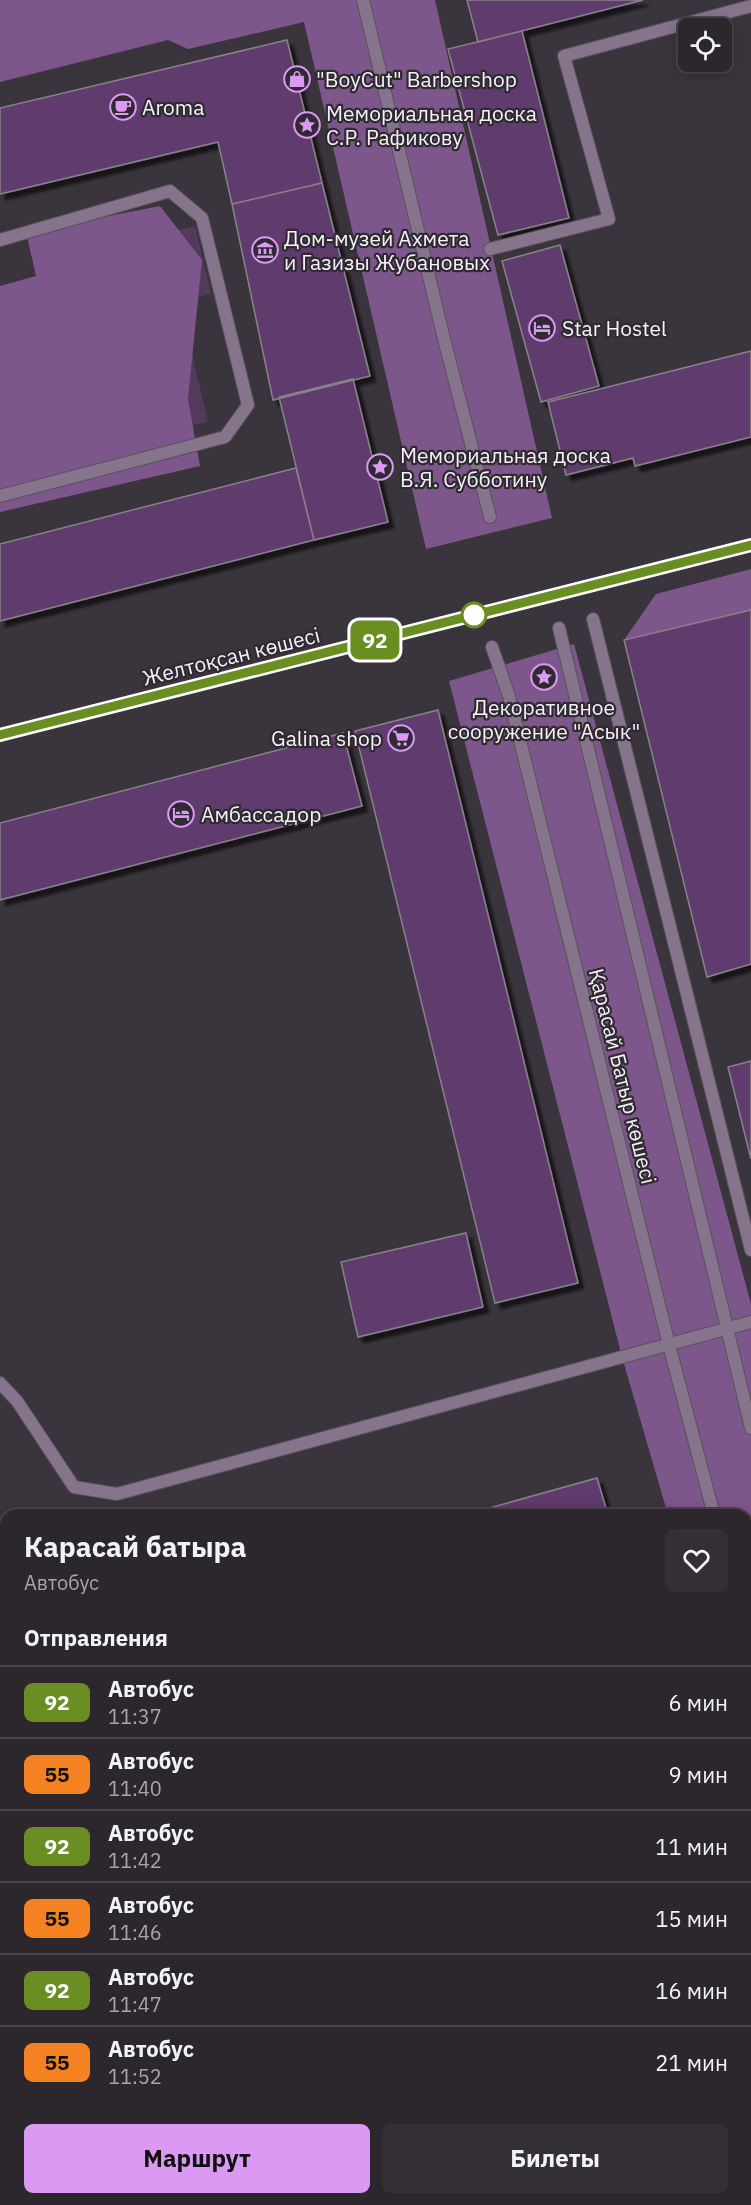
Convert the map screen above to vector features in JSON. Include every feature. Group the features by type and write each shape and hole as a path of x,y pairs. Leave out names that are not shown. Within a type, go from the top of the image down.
{"main road":[{"name":"Желтоқсан көшесі","path":"0,735 751,545"}],"street":[{"path":"363,0 444,339 490,517"},
{"path":"490,249 609,219 564,56 751,6"},
{"path":"0,240 170,191 202,218 248,405 225,436 0,496"},
{"path":"592,619 751,1250"},
{"name":"Қарасай Батыр көшесі","path":"559,628 751,1428"},
{"name":"Қарасай Батыр көшесі","path":"492,647 512,707 669,1345 712,1509"},
{"path":"0,1383 17,1401 74,1487 117,1494 751,1322"}],"shaded area":[{"path":"0,0 435,0 552,518 426,549 304,22 188,49 168,40 0,82"},
{"path":"160,206 202,260 188,399 200,466 0,512 0,286 36,276 26,232"},
{"path":"195,226 211,294 174,302 158,234"},
{"path":"192,354 208,422 171,430"},
{"path":"751,569 751,610 624,640 656,594"},
{"path":"574,644 751,1304 751,1509 666,1509 622,1357 449,681"}],"building":[{"path":"467,0 643,0 478,42"},
{"path":"522,31 569,218 498,235 448,49"},
{"path":"287,40 322,183 232,204 218,142 0,194 0,108"},
{"path":"322,183 370,376 273,400 232,204"},
{"path":"560,245 599,386 541,402 502,261"},
{"path":"751,351 751,437 635,466 633,458 566,475 548,402"},
{"path":"353,379 388,522 314,540 279,397"},
{"path":"296,468 314,540 0,621 0,544"},
{"path":"751,610 751,964 707,977 624,640"},
{"path":"438,710 578,1283 495,1303 355,731"},
{"name":"Амбассадор","path":"343,733 362,806 0,900 0,823"},
{"path":"751,1061 751,1159 728,1067"},
{"path":"466,1233 483,1307 358,1337 341,1262"},
{"path":"597,1478 606,1509 486,1509"}],"bus line":[{"name":"92","path":"0,735 751,545"}],"place":[{"name":"\"BoyCut\" Barbershop","path":"297,79"},
{"name":"Aroma","path":"123,107"},
{"name":"Мемориальная доска С.Р. Рафикову","path":"307,125"},
{"name":"Дом-музей Ахмета и Газизы Жубановых","path":"265,250"},
{"name":"Star Hostel","path":"542,328"},
{"name":"Мемориальная доска В.Я. Субботину","path":"380,467"},
{"name":"Декоративное сооружение \"Асык\"","path":"544,677"},
{"name":"Galina shop","path":"401,738"},
{"name":"Амбассадор","path":"181,814"}]}
